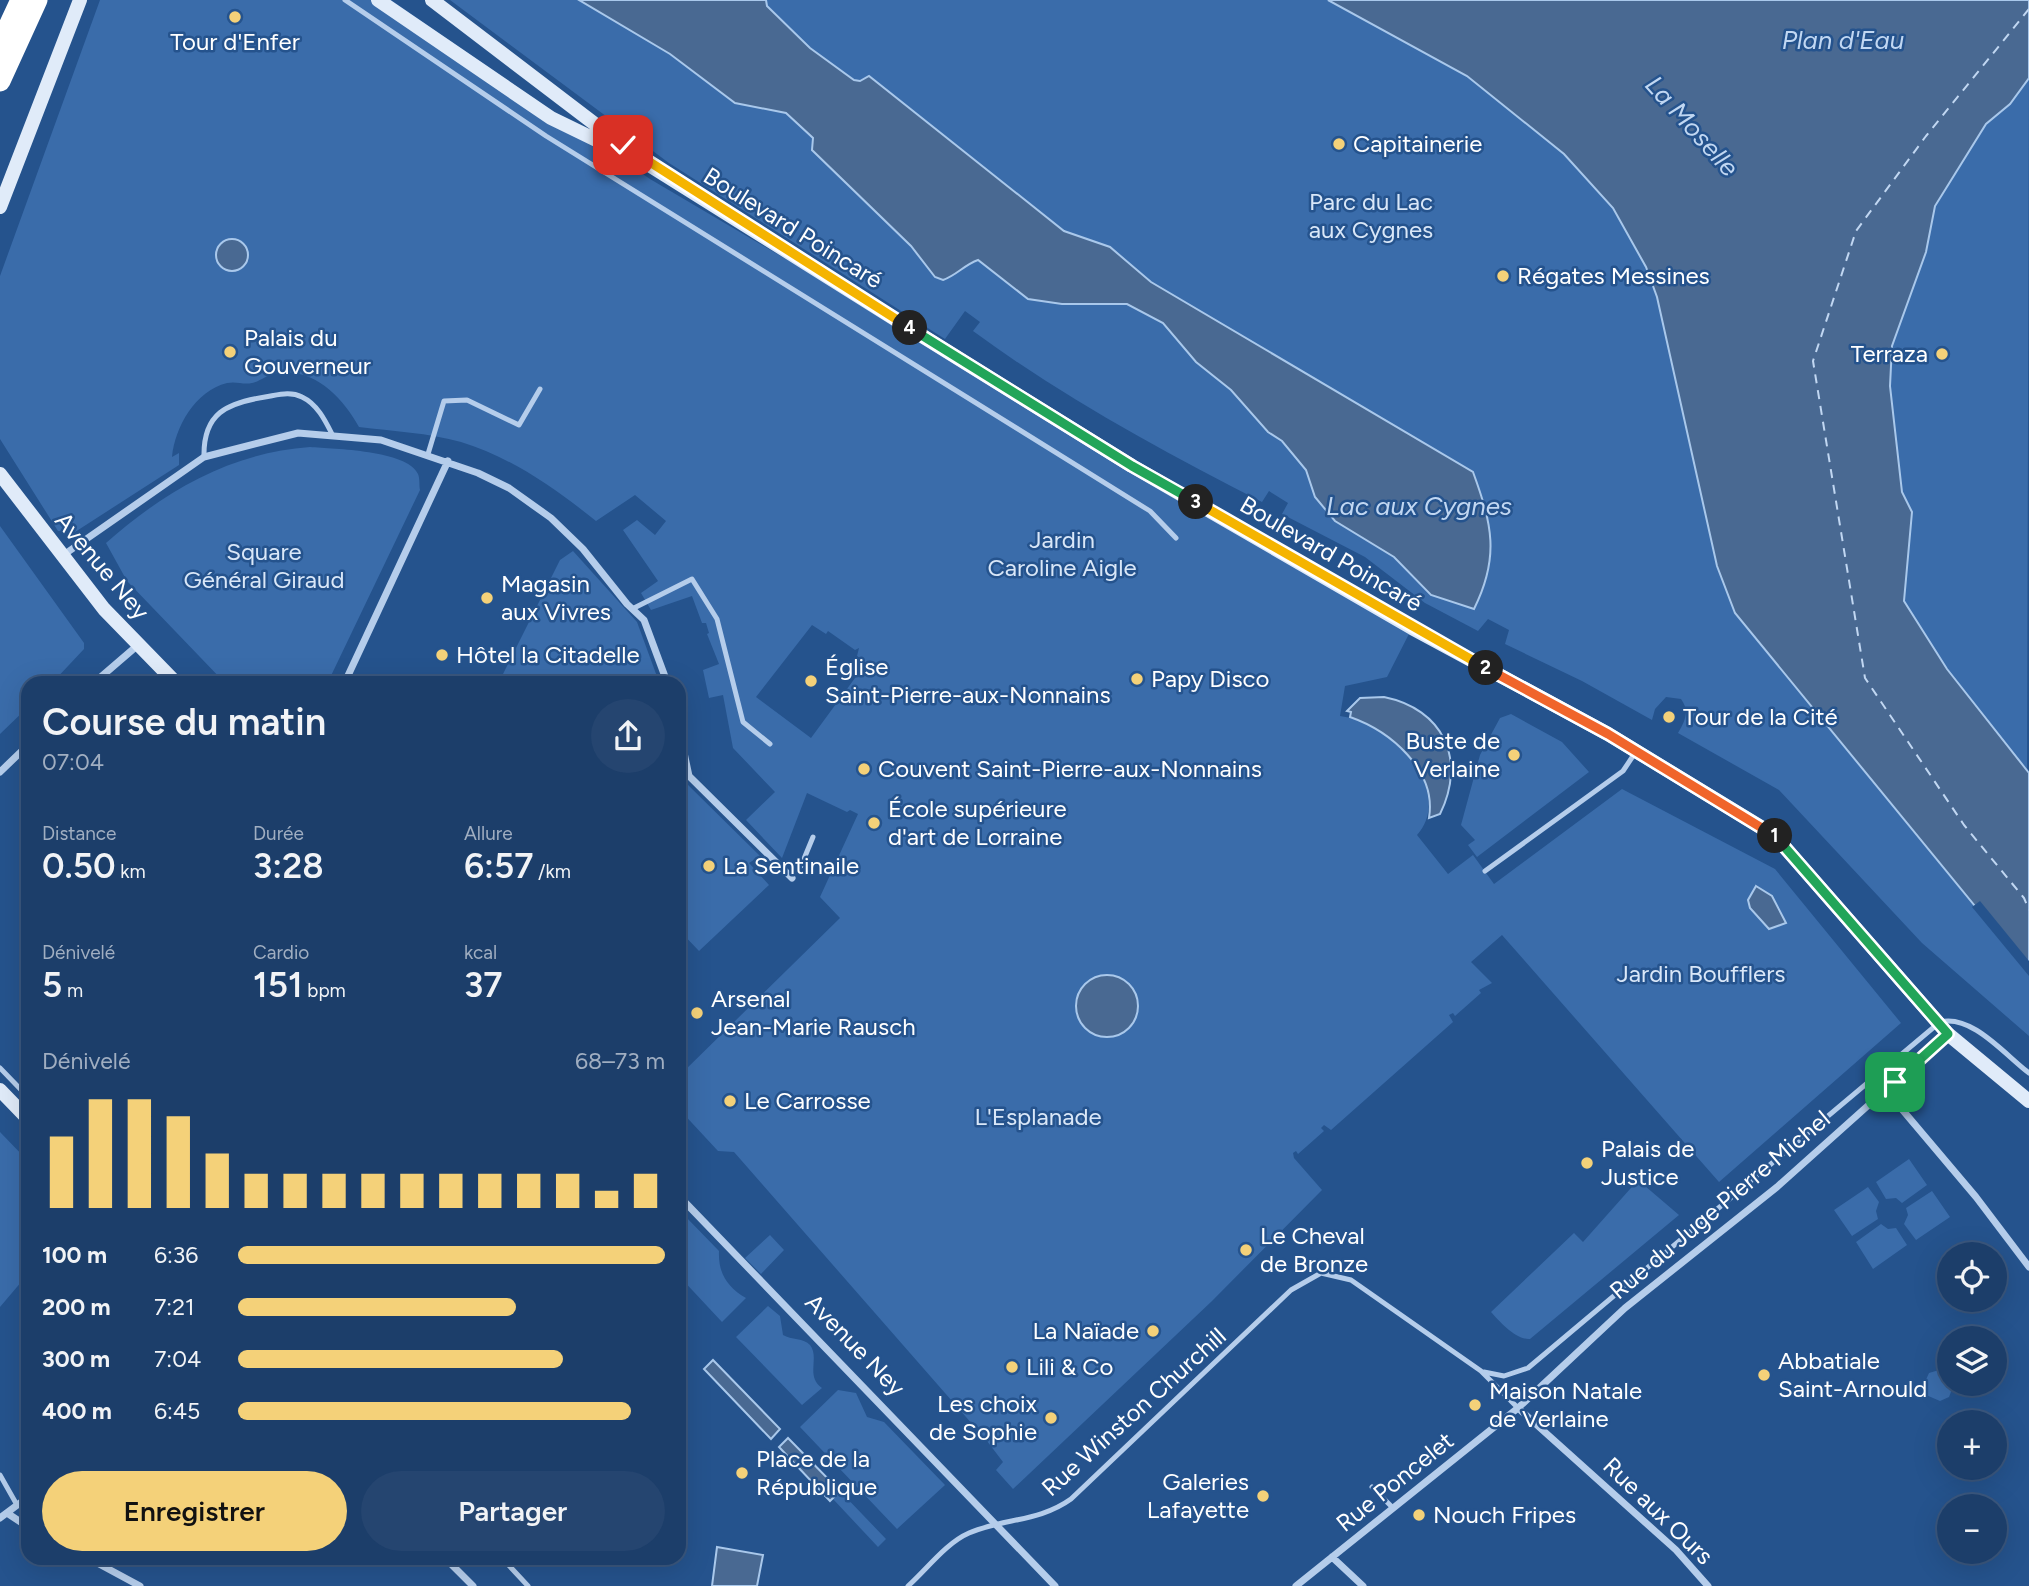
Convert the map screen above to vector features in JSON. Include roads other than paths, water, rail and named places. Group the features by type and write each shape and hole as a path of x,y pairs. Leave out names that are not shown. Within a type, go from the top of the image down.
{"highway":[{"path":"0,45 21,0"},
{"path":"0,81 37,0"}],"main road":[{"path":"0,207 80,0"},
{"name":"Boulevard Poincaré","path":"378,0 551,118 646,163"},
{"name":"Boulevard Poincaré","path":"432,0 646,163 1132,466 1412,628 1608,734 1635,753 1774,835 1944,1028 2029,1101"},
{"name":"Avenue Ney","path":"0,474 62,557 169,676"},
{"path":"0,1090 21,1112"}],"street":[{"path":"62,557 204,457 298,433 381,440 448,461 509,488 551,518 583,549 644,620 665,676"},
{"path":"348,676 448,461"},
{"path":"102,676 139,645"},
{"path":"0,772 21,752"},
{"path":"686,762 689,776 791,877"},
{"name":"Rue du Juge Pierre Michel","path":"1518,1408 1625,1308 1777,1187 1944,1028"},
{"path":"1900,1107 1984,1208 2029,1268"},
{"name":"Avenue Ney","path":"686,1203 1055,1586"},
{"name":"Rue Poncelet","path":"1296,1586 1518,1408"},
{"name":"Rue aux Ours","path":"1518,1408 1676,1550 1708,1586"},
{"path":"2,1513 21,1502"},
{"path":"2,1513 21,1523"},
{"path":"1332,1558 1363,1586"},
{"path":"101,1565 140,1586"},
{"path":"452,1565 473,1586"}],"lane":[{"path":"345,0 546,136 1150,511 1176,538"},
{"path":"428,454 444,401 467,400 519,425 540,389"},
{"path":"204,457 204,442 214,417 239,401 288,393 299,395 324,418 332,434"},
{"path":"632,609 692,579 717,619 743,722 770,744"},
{"path":"1485,871 1623,771 1635,753"},
{"path":"791,877 801,866 813,837"},
{"path":"1944,1028 1951,1019 1971,1028 2029,1073"},
{"name":"Rue du Juge Pierre Michel","path":"1481,1371 1504,1376 1528,1367 1944,1028"},
{"path":"0,1068 21,1090"},
{"name":"Rue Winston Churchill","path":"908,1586 959,1538 996,1526 1037,1518 1061,1507 1291,1290 1321,1273 1341,1275 1481,1371"},
{"path":"1481,1371 1518,1408"},
{"path":"0,1475 17,1505"},
{"path":"1372,1487 1394,1508"},
{"path":"508,1565 528,1586"}],"water":[{"name":"Lac aux Cygnes","path":"579,0 766,0 767,6 810,48 854,80 860,81 869,76 1064,231 1110,247 1151,282 1473,472 1489,524 1490,540 1487,573 1474,609 1431,595 1394,557 1335,521 1315,497 1306,470 1282,441 1268,432 1231,390 1196,362 1163,323 1127,304 1062,304 1028,299 978,260 943,280 935,277 911,246 812,150 813,138 786,113 735,103 670,54"},
{"path":"1328,0 2029,0 2029,78 2010,104 1986,124 1935,206 1926,252 1892,346 1890,386 1902,492 1912,512 1904,601 1947,669 2029,773 2029,972 1735,613 1717,566 1657,297 1646,267 1613,208 1564,154 1467,76"},
{"path":"232,239 244,243 248,255 244,267 232,271 220,267 216,255 220,243"},
{"path":"1384,697 1404,703 1421,713 1435,725 1444,739 1450,756 1451,774 1448,794 1440,814 1429,818 1430,800 1426,784 1408,755 1380,732 1350,717 1351,712 1347,711 1360,698"},
{"path":"1756,886 1772,896 1786,923 1769,929 1750,908 1748,900"},
{"path":"1101,975 1113,975 1129,984 1136,994 1136,1018 1129,1028 1113,1037 1101,1037 1090,1032 1081,1023 1076,1012 1076,1000 1081,989 1090,980"},
{"path":"713,1360 780,1429 771,1439 704,1369"},
{"path":"788,1438 840,1491 830,1501 779,1447"},
{"path":"717,1547 763,1555 757,1586 712,1586"}],"place":[{"name":"Tour d'Enfer","path":"235,17"},
{"name":"Capitainerie","path":"1339,144"},
{"name":"Régates Messines","path":"1503,276"},
{"name":"Palais du Gouverneur","path":"230,352"},
{"name":"Terraza","path":"1942,354"},
{"name":"Magasin aux Vivres","path":"487,598"},
{"name":"Hôtel la Citadelle","path":"442,655"},
{"name":"Papy Disco","path":"1137,679"},
{"name":"Église Saint-Pierre-aux-Nonnains","path":"811,681"},
{"name":"Tour de la Cité","path":"1669,717"},
{"name":"Buste de Verlaine","path":"1514,755"},
{"name":"Couvent Saint-Pierre-aux-Nonnains","path":"864,769"},
{"name":"École supérieure d'art de Lorraine","path":"874,823"},
{"name":"La Sentinaile","path":"709,866"},
{"name":"Arsenal Jean-Marie Rausch","path":"697,1013"},
{"name":"Le Carrosse","path":"730,1101"},
{"name":"Palais de Justice","path":"1587,1163"},
{"name":"Le Cheval de Bronze","path":"1246,1250"},
{"name":"La Naïade","path":"1153,1331"},
{"name":"Lili & Co","path":"1012,1367"},
{"name":"Abbatiale Saint-Arnould","path":"1764,1375"},
{"name":"Maison Natale de Verlaine","path":"1475,1405"},
{"name":"Les choix de Sophie","path":"1051,1418"},
{"name":"Place de la République","path":"742,1473"},
{"name":"Galeries Lafayette","path":"1263,1496"},
{"name":"Nouch Fripes","path":"1419,1515"}],"water label":[{"name":"Plan d'Eau","path":"1843,40"},
{"name":"La Moselle","path":"1692,126"}],"park label":[{"name":"Parc du Lac aux Cygnes","path":"1371,216"},
{"name":"Jardin Caroline Aigle","path":"1062,554"},
{"name":"Square Général Giraud","path":"264,566"},
{"name":"Jardin Boufflers","path":"1701,974"},
{"name":"L'Esplanade","path":"1038,1117"}]}
